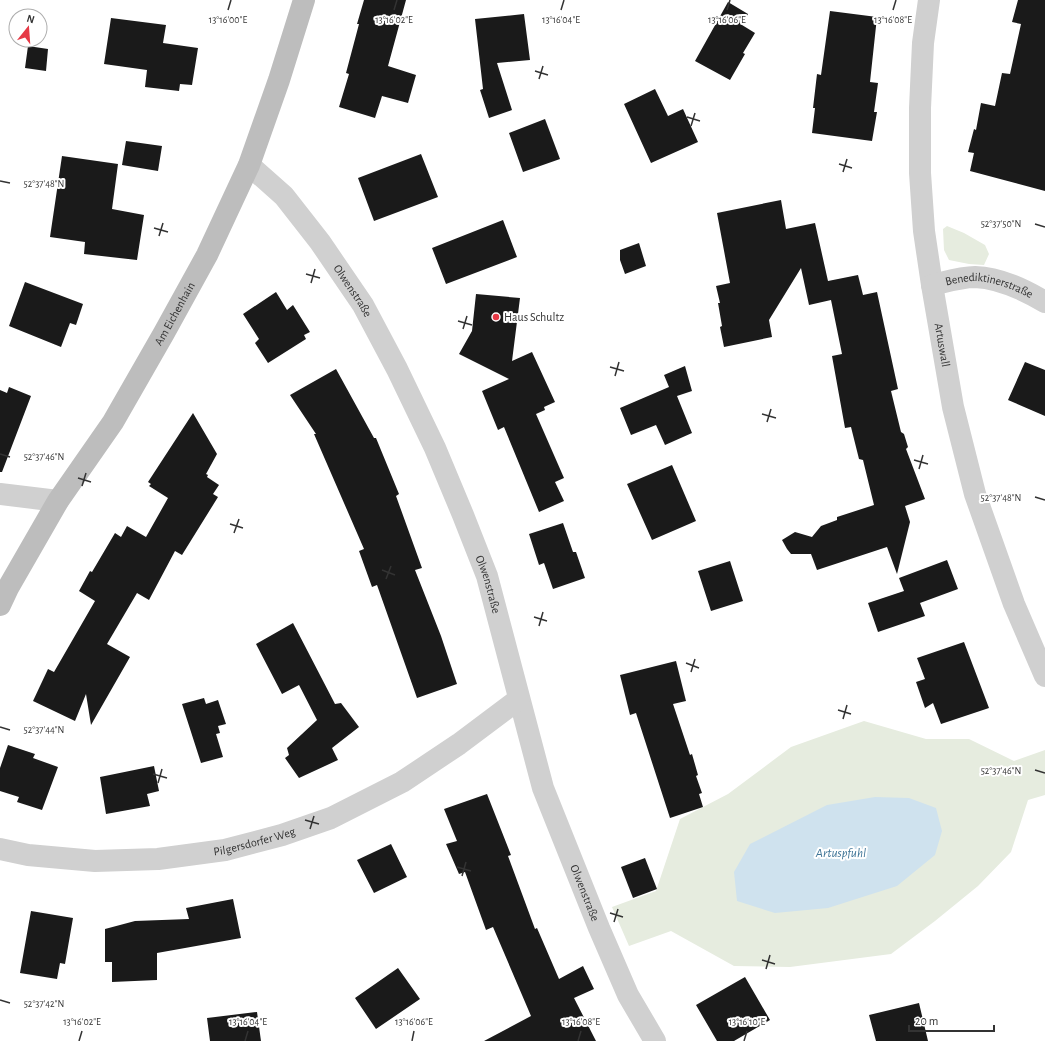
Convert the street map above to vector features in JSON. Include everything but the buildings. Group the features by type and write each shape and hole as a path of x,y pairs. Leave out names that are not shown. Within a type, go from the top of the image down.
{"street":[{"name":"Am Eichenhain","path":"0,605 8,588 58,501 113,422 207,254 249,165 279,80 304,0"},
{"name":"Artuswall","path":"929,0 922,50 920,173 924,231 932,285 953,407 975,494 1014,604 1045,676"},
{"name":"Olwenstraße","path":"249,165 284,196 320,242 363,305 397,369 435,448 463,515 486,576 543,788 622,982 654,1041"},
{"name":"Benediktinerstraße","path":"932,285 974,277 1005,282 1026,291 1045,302"},
{"path":"0,494 58,501"},
{"name":"Pilgersdorfer Weg","path":"0,849 28,855 95,861 158,859 225,850 282,835 331,818 402,782 459,744 519,699"}],"shaded area":[{"path":"947,226 964,233 985,245 989,254 984,265 949,260 944,250 943,229"},
{"path":"864,721 926,739 969,739 1014,761 1045,750 1045,795 1028,800 1011,852 978,886 891,954 790,967 734,966 671,931 629,946 612,907 656,891 680,819 728,794 791,747"}],"water":[{"name":"Artuspfuhl","path":"875,797 909,798 936,808 942,831 935,855 897,886 828,908 775,913 737,901 734,872 750,844 827,805"}],"place":[{"name":"Haus Schultz","path":"496,317"}]}
